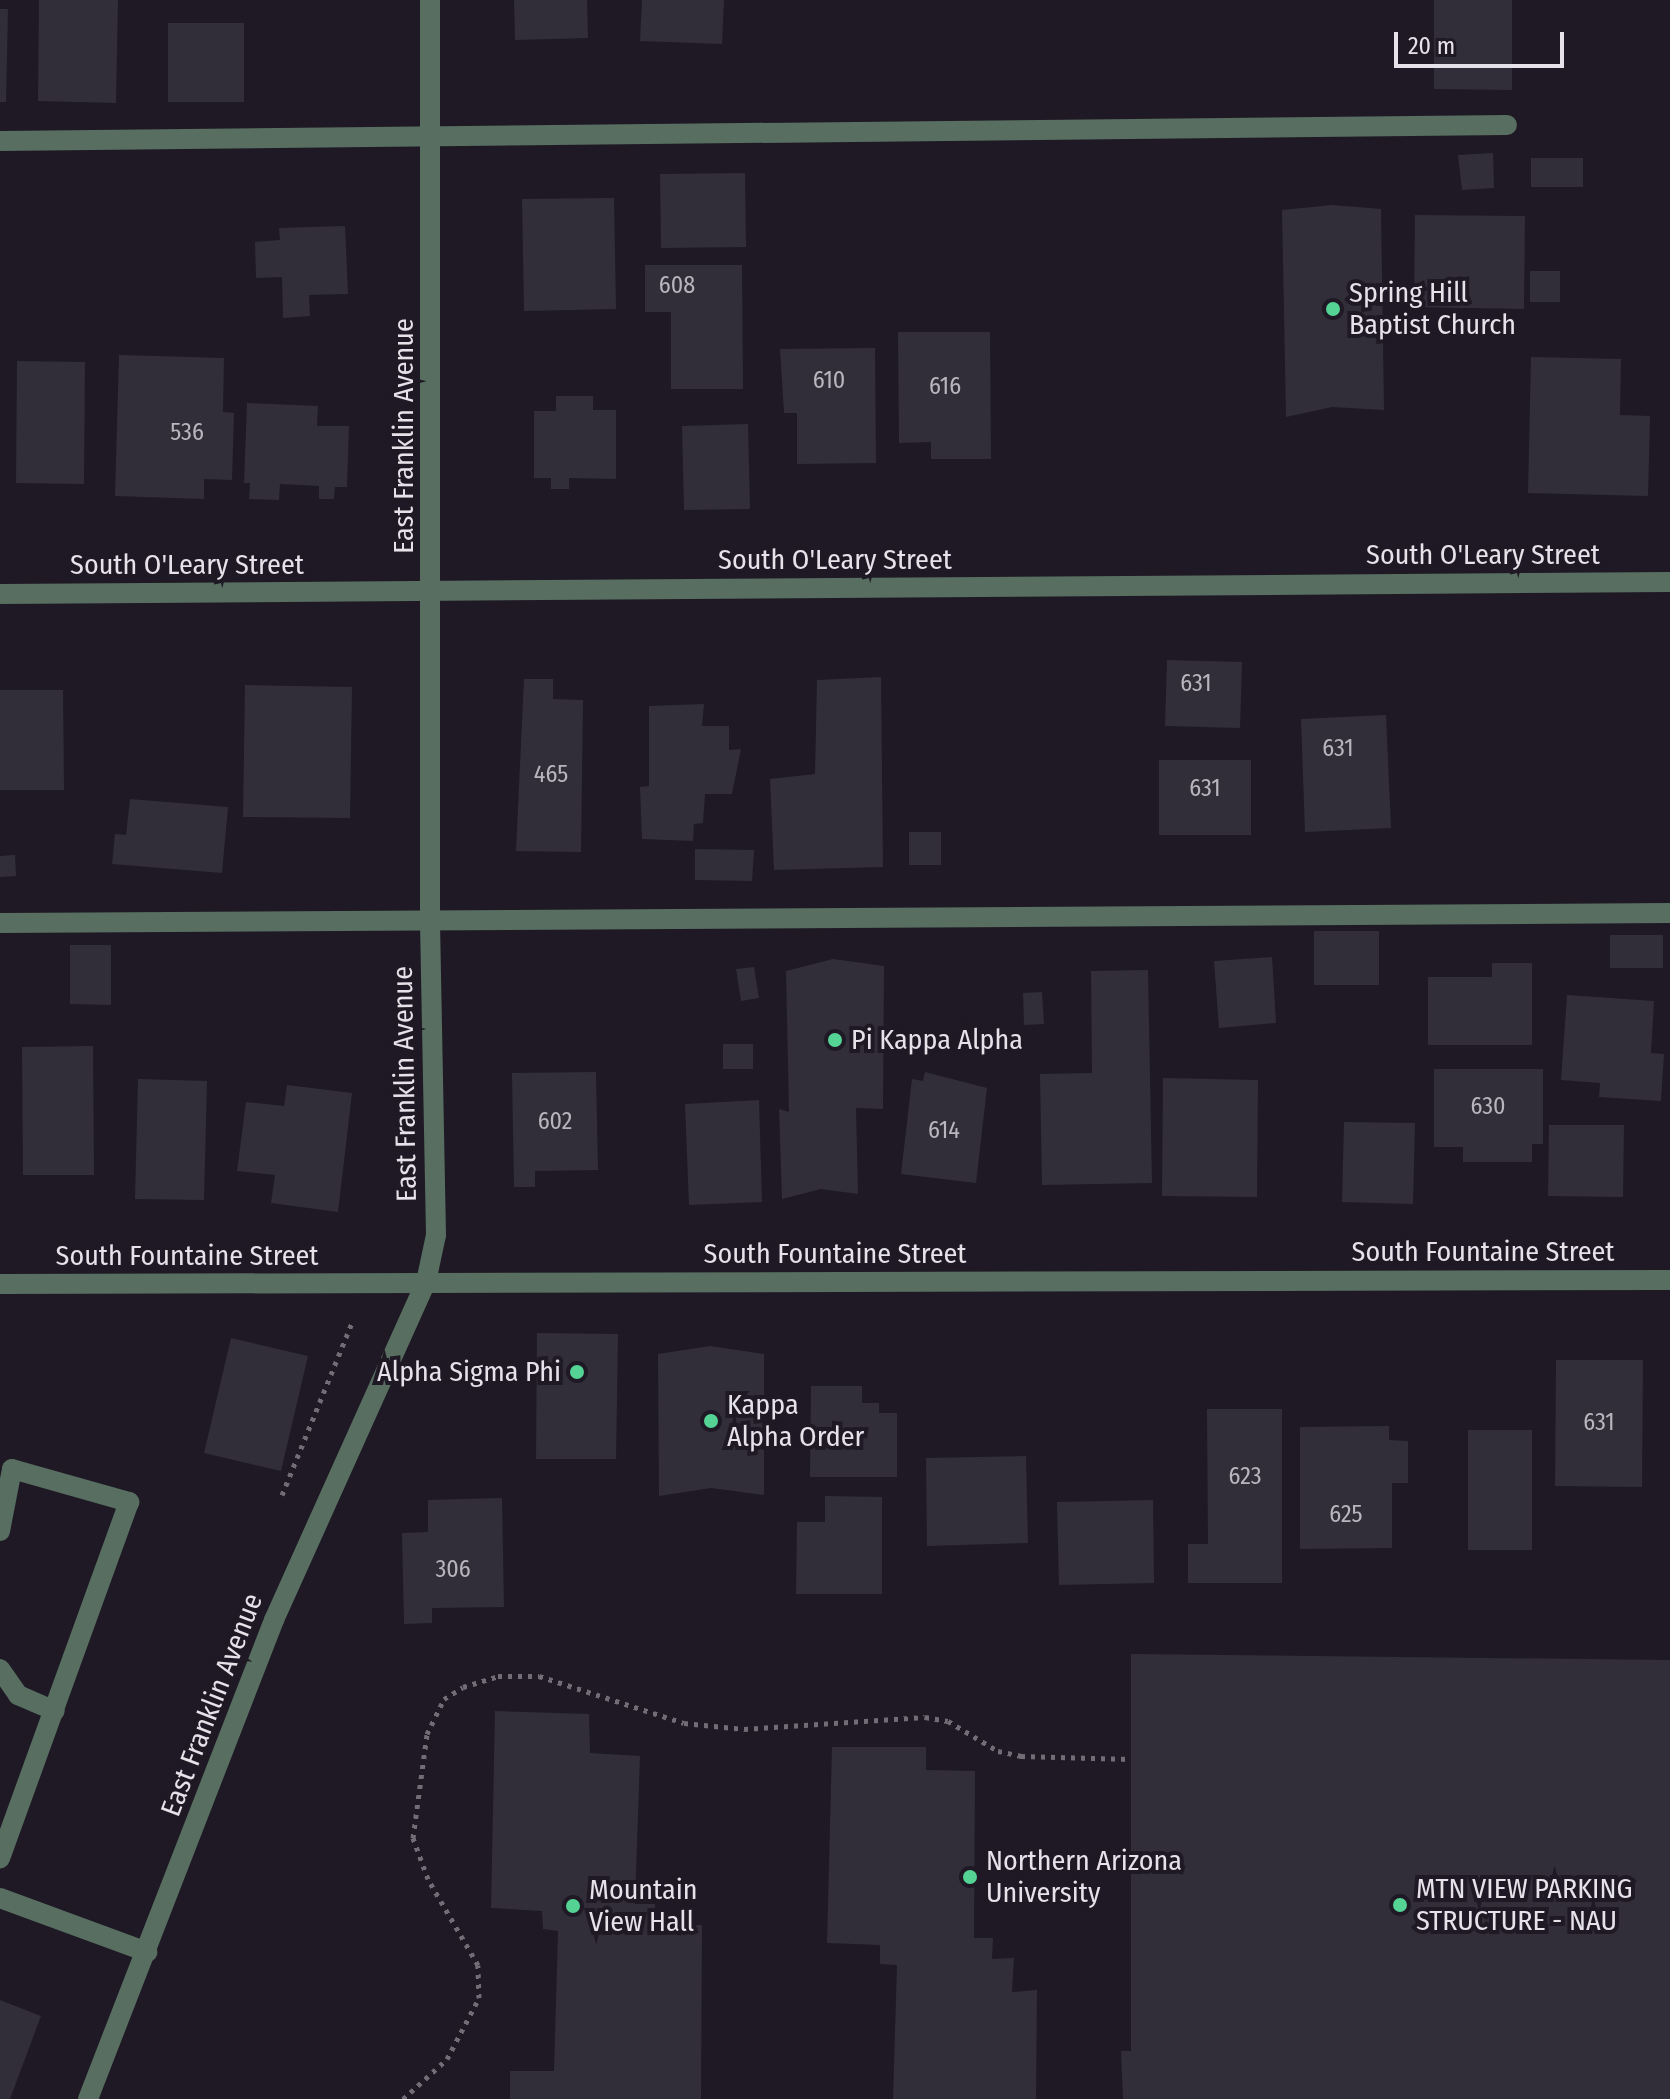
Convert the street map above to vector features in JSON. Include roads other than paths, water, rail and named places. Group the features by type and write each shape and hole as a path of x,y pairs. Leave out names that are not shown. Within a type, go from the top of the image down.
{"street":[{"name":"East Franklin Avenue","path":"88,2099 274,1620 426,1282 436,1235 430,921 430,0"},
{"path":"0,141 1507,125"},
{"name":"South O'Leary Street","path":"0,594 1670,582"},
{"path":"0,923 1670,913"},
{"name":"South Fountaine Street","path":"0,1284 1670,1280"},
{"path":"0,1531 12,1469 129,1502 0,1858"},
{"path":"0,1669 18,1695 55,1711"},
{"path":"0,1898 147,1952"}],"place":[{"name":"Spring Hill Baptist Church","path":"1333,309"},
{"name":"Pi Kappa Alpha","path":"835,1040"},
{"name":"Alpha Sigma Phi","path":"577,1372"},
{"name":"Kappa Alpha Order","path":"711,1421"},
{"name":"Northern Arizona University","path":"970,1877"},
{"name":"MTN VIEW PARKING STRUCTURE - NAU","path":"1400,1905"},
{"name":"Mountain View Hall","path":"573,1906"}]}
